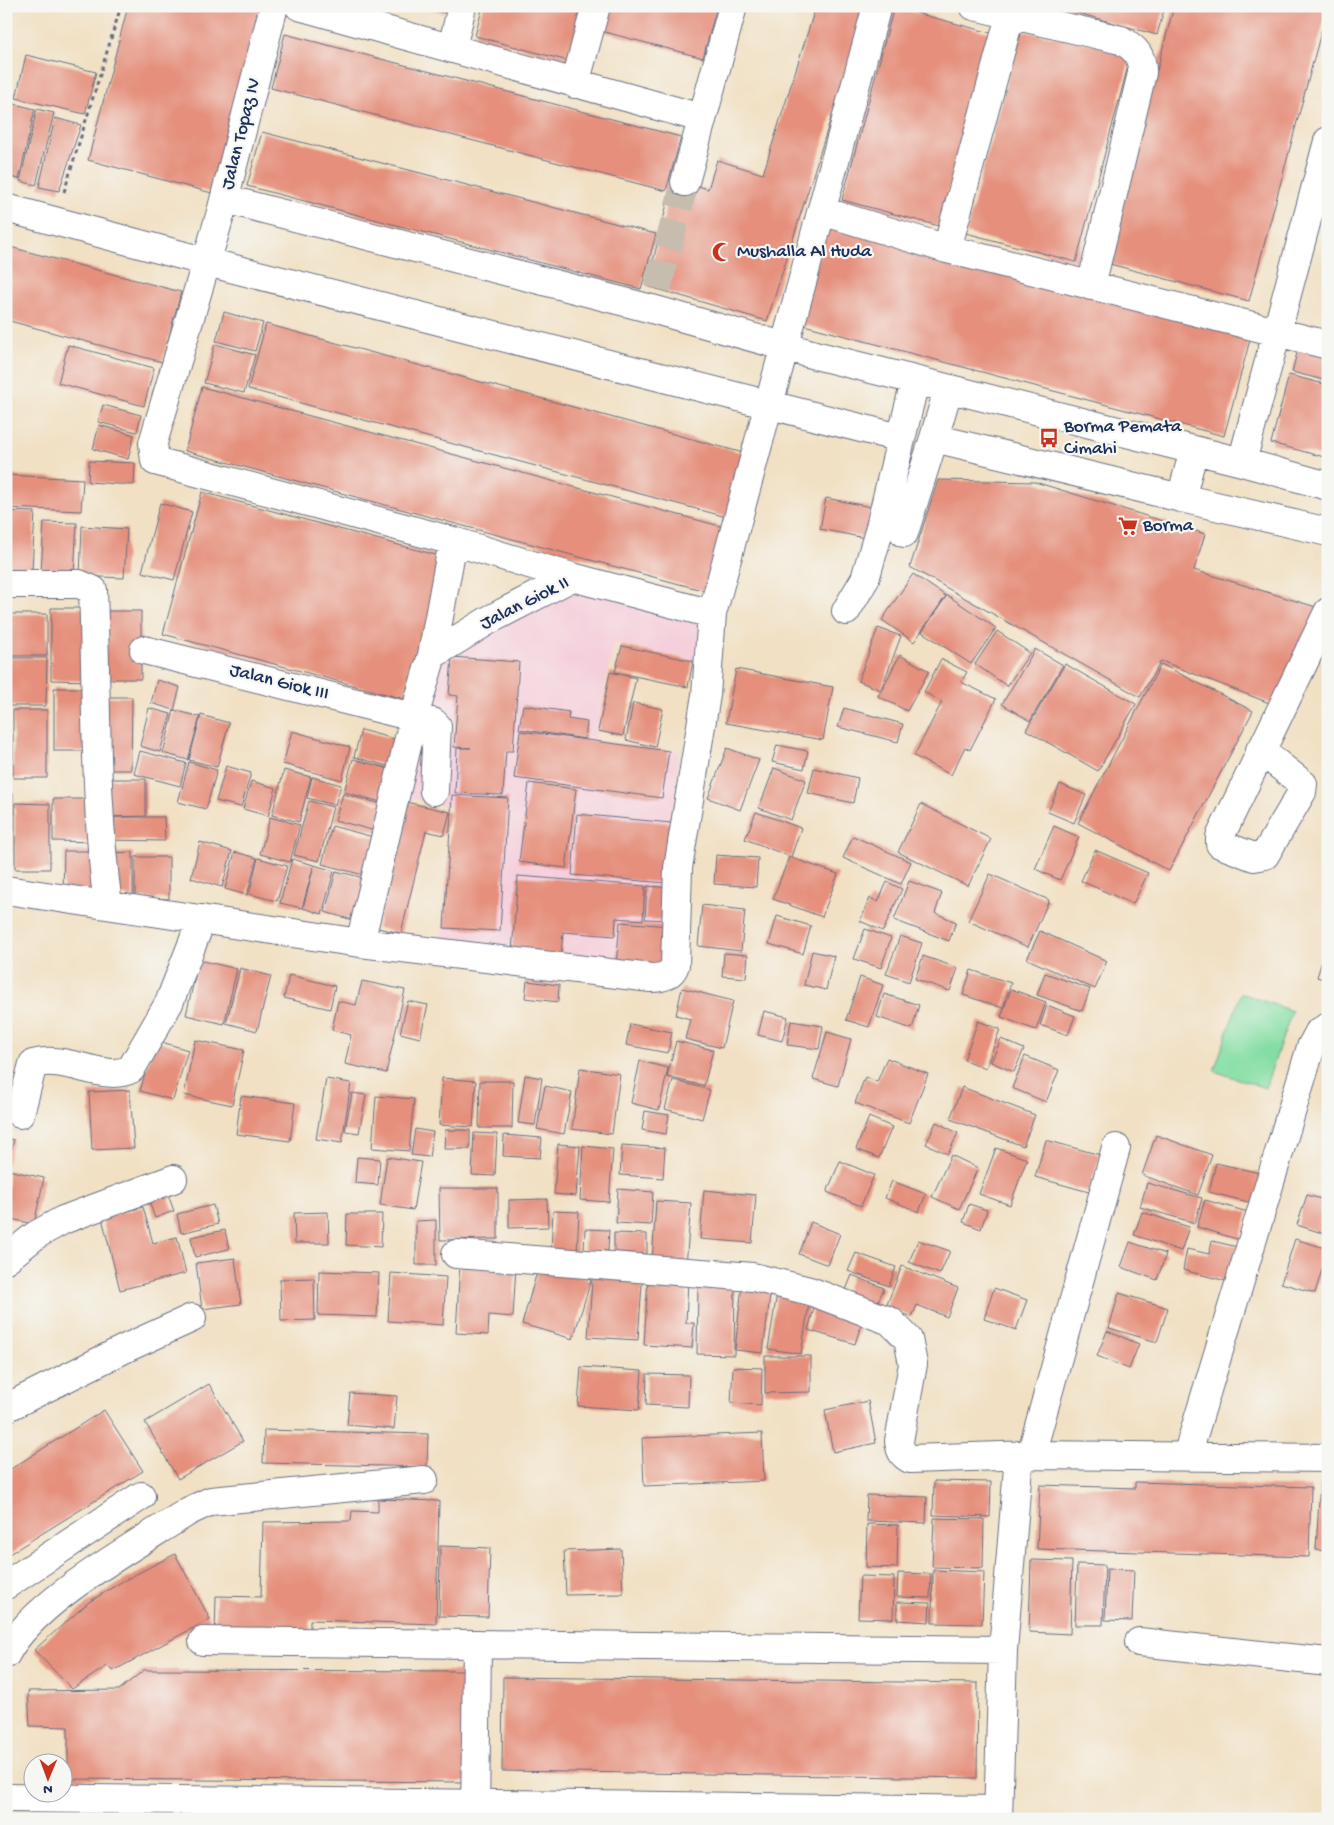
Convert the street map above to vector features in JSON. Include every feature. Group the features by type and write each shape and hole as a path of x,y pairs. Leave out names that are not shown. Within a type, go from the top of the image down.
{"street":[{"name":"Jalan Topaz IV","path":"274,6 225,198 153,443 155,461 454,541"},
{"path":"299,6 701,118"},
{"path":"452,48 462,6"},
{"path":"575,84 596,6"},
{"path":"685,182 733,6"},
{"path":"6,890 360,943 651,978 658,978 672,972 675,965 678,868 706,695 712,614 877,6"},
{"path":"974,6 1010,16 1121,40 1132,46 1142,63 1142,73 1091,286"},
{"path":"947,249 1010,16"},
{"path":"1242,462 1328,140"},
{"path":"225,198 654,299 785,346 948,390 1242,462 1328,486"},
{"path":"6,208 207,262 900,438"},
{"path":"822,211 947,249 1328,345"},
{"path":"846,610 864,578 879,531 915,381"},
{"path":"904,533 948,390"},
{"path":"934,438 1328,532"},
{"path":"1181,498 1194,450"},
{"path":"360,943 414,717 432,655 454,541 572,577"},
{"name":"Jalan Giok II","path":"432,655 490,620 572,577 712,614"},
{"path":"6,584 79,584 93,590 97,771 103,872 108,905"},
{"path":"1260,750 1328,612"},
{"name":"Jalan Giok III","path":"144,650 433,722 437,726 434,791"},
{"path":"20,1114 33,1064 46,1060 56,1060 115,1074 131,1069 169,1003 202,919"},
{"path":"1187,1456 1311,1047 1319,1032 1328,1027"},
{"path":"6,1798 163,1809 998,1815 1003,1650 1025,1455 1116,1148"},
{"path":"6,1259 36,1235 63,1220 173,1179"},
{"path":"456,1254 753,1278 810,1291 890,1321 908,1338 912,1364 899,1441 900,1449 904,1456 917,1460 1025,1455 1328,1458"},
{"path":"6,1408 126,1348 192,1318"},
{"path":"9,1636 62,1594 189,1511 211,1501 424,1480"},
{"path":"6,1585 141,1496"},
{"path":"203,1641 1003,1650"},
{"path":"1139,1642 1328,1662"},
{"path":"476,1812 477,1644"}],"path":[{"path":"55,222 121,6"}],"shaded area":[{"path":"574,588 701,622 697,661 614,643 595,739 679,752 673,817 668,972 442,947 451,807 405,797 439,662"}],"green space":[{"path":"1241,993 1292,1011 1265,1088 1214,1071"}],"building":[{"path":"128,6 261,6 212,193 88,160"},
{"path":"421,6 446,6 445,13"},
{"path":"483,6 587,6 572,62 475,36"},
{"path":"608,6 717,6 703,58 601,31"},
{"path":"816,6 854,6 865,10 767,321 647,286 673,179 708,189 717,160 763,174"},
{"path":"1053,6 1165,6 1157,35"},
{"path":"1174,6 1328,6 1249,301 1106,263"},
{"path":"894,7 991,33 939,226 842,200"},
{"path":"1022,31 1132,51 1076,262 966,233 1012,61"},
{"path":"285,34 681,137 666,191 271,88"},
{"path":"26,55 96,72 85,114 16,98"},
{"path":"6,102 35,109 19,179 6,176"},
{"path":"37,109 54,113 36,185 20,181"},
{"path":"55,118 81,125 59,191 39,187"},
{"path":"262,132 656,234 641,289 247,186"},
{"path":"828,224 1251,336 1224,436 800,324"},
{"path":"6,246 181,292 162,362 6,320"},
{"path":"1328,305 1328,323 1323,322"},
{"path":"224,312 263,323 255,351 216,341"},
{"path":"266,324 751,455 734,519 248,389"},
{"path":"215,344 255,355 244,393 204,383"},
{"path":"68,345 154,368 144,406 58,383"},
{"path":"1298,349 1328,356 1328,381 1292,372"},
{"path":"1289,375 1328,385 1328,458 1271,443"},
{"path":"202,387 731,529 713,593 185,451"},
{"path":"103,405 141,415 137,432 98,422"},
{"path":"99,425 134,435 128,459 93,449"},
{"path":"89,461 135,463 134,485 88,482"},
{"path":"6,475 83,479 81,511 6,508"},
{"path":"938,480 1035,482 1205,534 1194,570 1326,610 1277,706 1161,661 1140,697 910,567"},
{"path":"202,492 447,558 408,700 163,634"},
{"path":"826,498 871,507 865,538 820,529"},
{"path":"160,503 192,512 174,580 142,572"},
{"path":"6,511 35,512 32,571 6,570"},
{"path":"44,522 77,523 74,574 41,572"},
{"path":"82,526 127,529 124,578 80,576"},
{"path":"913,574 946,596 914,642 882,620"},
{"path":"947,595 996,628 971,664 922,632"},
{"path":"51,608 91,608 91,681 51,680"},
{"path":"99,611 141,611 141,679 99,679"},
{"path":"10,614 47,614 47,656 10,656"},
{"path":"878,628 901,636 881,690 858,681"},
{"path":"997,631 1030,653 1007,686 975,664"},
{"path":"622,646 693,661 688,687 615,672"},
{"path":"1035,649 1063,665 1030,721 1002,704"},
{"path":"900,655 929,671 907,711 878,696"},
{"path":"452,657 519,662 513,751 506,751 503,795 455,793 457,748 471,748 454,747 458,696 449,695"},
{"path":"9,658 47,658 46,706 9,706"},
{"path":"941,659 967,672 961,682 996,699 970,750 965,747 951,775 914,756 942,702 924,692"},
{"path":"1065,664 1136,704 1098,771 1026,730"},
{"path":"1161,664 1253,711 1169,871 1078,823"},
{"path":"736,669 833,687 823,740 726,723"},
{"path":"610,672 636,678 623,736 598,731"},
{"path":"157,680 180,687 174,710 151,703"},
{"path":"54,688 94,688 94,751 54,751"},
{"path":"101,697 132,697 131,770 101,770"},
{"path":"633,703 663,709 655,747 626,740"},
{"path":"523,705 569,712 568,719 587,722 585,739 519,729"},
{"path":"149,708 171,714 160,752 140,746"},
{"path":"844,708 903,724 898,742 838,727"},
{"path":"13,710 47,710 47,778 13,778"},
{"path":"174,710 200,717 188,760 163,753"},
{"path":"201,715 229,723 217,767 189,760"},
{"path":"361,730 402,741 395,768 354,757"},
{"path":"292,731 350,747 342,780 283,764"},
{"path":"520,731 669,751 662,798 514,778"},
{"path":"777,745 808,751 804,769 772,762"},
{"path":"727,748 759,760 740,810 708,798"},
{"path":"140,751 186,763 180,786 134,774"},
{"path":"353,759 394,770 385,803 344,792"},
{"path":"189,762 217,770 206,809 178,802"},
{"path":"226,766 251,773 241,807 216,801"},
{"path":"774,768 806,780 791,820 759,808"},
{"path":"814,768 858,778 853,803 808,793"},
{"path":"284,770 311,777 299,822 272,815"},
{"path":"312,777 341,785 335,805 307,798"},
{"path":"103,779 146,779 146,816 107,817 164,817 165,841 105,840"},
{"path":"251,781 276,788 268,816 243,809"},
{"path":"529,783 576,789 566,868 519,862"},
{"path":"1060,784 1086,795 1074,823 1048,812"},
{"path":"6,794 13,794 13,816 6,816"},
{"path":"343,794 386,805 379,832 335,820"},
{"path":"452,795 508,798 500,931 444,928"},
{"path":"53,799 94,799 95,842 53,841"},
{"path":"309,801 333,807 319,861 294,855"},
{"path":"406,802 450,812 444,835 426,831 401,933 377,928"},
{"path":"15,803 50,804 50,869 15,869"},
{"path":"921,804 991,839 968,886 898,852"},
{"path":"756,812 801,828 791,857 745,839"},
{"path":"577,814 671,823 666,883 572,875"},
{"path":"270,817 300,825 290,862 260,854"},
{"path":"6,820 12,820 12,853 6,853"},
{"path":"332,826 377,838 367,876 322,864"},
{"path":"1054,826 1079,837 1060,880 1035,869"},
{"path":"853,836 911,862 901,884 843,858"},
{"path":"200,842 232,851 222,887 191,878"},
{"path":"1095,850 1148,873 1133,904 1081,881"},
{"path":"64,851 100,851 100,890 63,890"},
{"path":"133,852 133,897 113,895 110,853"},
{"path":"235,852 257,858 247,895 225,889"},
{"path":"716,855 758,858 756,887 714,884"},
{"path":"135,857 169,857 169,899 135,898"},
{"path":"789,857 838,874 822,917 773,899"},
{"path":"258,858 287,866 277,901 249,894"},
{"path":"292,859 314,865 302,908 280,903"},
{"path":"314,865 334,871 322,914 303,908"},
{"path":"336,871 368,879 356,921 325,912"},
{"path":"990,874 1049,900 1028,947 968,921"},
{"path":"518,876 645,886 643,920 616,918 615,936 563,932 561,956 512,951"},
{"path":"909,881 942,893 935,913 956,922 949,941 894,920"},
{"path":"887,882 902,889 883,931 860,921 870,898 878,902"},
{"path":"647,886 672,888 669,920 645,919"},
{"path":"702,905 745,910 741,951 698,946"},
{"path":"777,916 811,926 803,954 769,944"},
{"path":"620,922 670,926 667,969 616,965"},
{"path":"865,929 891,938 881,968 854,959"},
{"path":"1040,931 1107,961 1095,989 1027,959"},
{"path":"900,936 922,943 909,982 886,974"},
{"path":"1328,945 1328,981 1317,977"},
{"path":"812,951 834,956 826,990 804,985"},
{"path":"724,953 748,955 746,978 722,976"},
{"path":"923,956 958,968 950,991 915,979"},
{"path":"199,960 237,969 224,1024 186,1015"},
{"path":"240,968 271,976 257,1031 226,1023"},
{"path":"971,970 1011,983 1003,1008 963,995"},
{"path":"1045,973 1090,989 1082,1011 1037,995"},
{"path":"289,975 335,986 330,1009 284,998"},
{"path":"860,977 883,985 869,1027 846,1020"},
{"path":"362,981 405,990 386,1073 345,1064 351,1035 332,1030 338,1001 356,1005"},
{"path":"527,981 559,985 558,1002 525,998"},
{"path":"682,988 733,1001 722,1048 685,1039 690,1019 676,1015"},
{"path":"1011,989 1046,1002 1036,1030 1001,1017"},
{"path":"884,994 919,1005 912,1029 877,1017"},
{"path":"408,1001 428,1005 420,1038 400,1033"},
{"path":"1047,1005 1075,1016 1068,1035 1040,1025"},
{"path":"764,1011 788,1017 782,1041 758,1035"},
{"path":"791,1021 823,1026 819,1049 787,1045"},
{"path":"978,1021 1000,1029 986,1068 964,1060"},
{"path":"630,1024 672,1032 668,1053 626,1045"},
{"path":"827,1032 851,1039 838,1086 813,1079"},
{"path":"1001,1039 1024,1049 1014,1072 991,1062"},
{"path":"155,1040 188,1050 173,1100 140,1091"},
{"path":"195,1040 244,1050 232,1105 184,1095"},
{"path":"676,1041 713,1050 704,1086 667,1077"},
{"path":"1025,1056 1059,1070 1046,1102 1012,1088"},
{"path":"887,1058 928,1074 909,1123 855,1103 865,1077 877,1082"},
{"path":"640,1061 668,1068 659,1110 631,1103"},
{"path":"580,1068 620,1074 612,1134 572,1129"},
{"path":"525,1075 542,1078 535,1125 518,1123"},
{"path":"442,1078 476,1081 473,1127 439,1125"},
{"path":"326,1079 351,1083 342,1143 316,1139"},
{"path":"673,1080 710,1090 702,1119 665,1109"},
{"path":"480,1081 513,1081 512,1128 479,1128"},
{"path":"545,1086 572,1092 564,1134 537,1129"},
{"path":"962,1087 1035,1115 1023,1146 950,1119"},
{"path":"130,1090 134,1148 92,1150 89,1092"},
{"path":"352,1093 366,1095 359,1133 345,1131"},
{"path":"241,1096 295,1103 290,1141 236,1134"},
{"path":"376,1096 414,1099 409,1151 372,1148"},
{"path":"645,1111 669,1115 666,1134 642,1130"},
{"path":"869,1117 892,1127 879,1158 856,1149"},
{"path":"936,1122 958,1133 948,1154 926,1144"},
{"path":"415,1129 433,1132 429,1157 411,1155"},
{"path":"445,1130 470,1130 470,1149 444,1149"},
{"path":"474,1133 497,1134 495,1176 472,1175"},
{"path":"504,1135 542,1138 540,1158 503,1156"},
{"path":"1156,1135 1212,1155 1198,1195 1142,1175"},
{"path":"6,1138 14,1140 7,1164 6,1164"},
{"path":"1046,1140 1100,1155 1089,1192 1035,1177"},
{"path":"558,1144 580,1146 576,1196 554,1194"},
{"path":"622,1145 665,1148 663,1178 620,1175"},
{"path":"583,1146 613,1149 609,1202 580,1200"},
{"path":"996,1148 1027,1159 1010,1205 979,1194"},
{"path":"951,1155 978,1168 959,1209 932,1197"},
{"path":"357,1157 380,1159 378,1185 355,1183"},
{"path":"387,1157 421,1162 413,1210 380,1205"},
{"path":"840,1161 874,1175 861,1206 827,1192"},
{"path":"1216,1163 1264,1174 1256,1204 1209,1192"},
{"path":"8,1170 44,1178 34,1224 6,1218"},
{"path":"892,1181 926,1194 919,1212 885,1198"},
{"path":"1147,1183 1202,1198 1195,1223 1140,1207"},
{"path":"439,1188 498,1188 498,1239 440,1240"},
{"path":"618,1189 653,1192 651,1225 616,1223"},
{"path":"704,1190 756,1195 752,1243 700,1239"},
{"path":"167,1192 174,1211 155,1218 148,1199"},
{"path":"1307,1195 1328,1201 1328,1225 1325,1234 1297,1225"},
{"path":"547,1199 548,1227 509,1228 509,1200"},
{"path":"1205,1200 1248,1212 1240,1240 1197,1227"},
{"path":"656,1201 691,1203 686,1266 652,1263"},
{"path":"969,1204 987,1210 981,1229 963,1222"},
{"path":"213,1205 218,1224 181,1233 177,1214"},
{"path":"143,1207 153,1243 177,1237 186,1273 120,1290 102,1218"},
{"path":"553,1211 579,1212 577,1252 551,1250"},
{"path":"328,1212 329,1243 295,1243 294,1213"},
{"path":"1142,1212 1189,1227 1181,1251 1134,1235"},
{"path":"347,1214 382,1214 381,1247 346,1245"},
{"path":"436,1220 436,1265 416,1265 416,1221"},
{"path":"811,1222 840,1234 828,1265 799,1254"},
{"path":"585,1229 609,1230 608,1251 584,1250"},
{"path":"225,1230 229,1249 195,1257 191,1237"},
{"path":"614,1233 647,1234 647,1254 614,1252"},
{"path":"1295,1239 1328,1249 1315,1293 1281,1283"},
{"path":"918,1240 950,1251 940,1274 909,1262"},
{"path":"1212,1241 1238,1247 1230,1282 1183,1270 1187,1249 1209,1254"},
{"path":"1130,1242 1166,1254 1157,1280 1121,1267"},
{"path":"856,1253 896,1267 889,1286 848,1271"},
{"path":"235,1258 241,1304 202,1309 196,1263"},
{"path":"460,1262 516,1266 513,1317 489,1315 488,1335 456,1333"},
{"path":"539,1265 591,1280 573,1339 522,1324"},
{"path":"902,1266 958,1288 947,1317 917,1305 912,1317 886,1307"},
{"path":"593,1267 643,1270 638,1340 588,1337"},
{"path":"319,1271 379,1273 377,1317 318,1315"},
{"path":"391,1273 446,1277 443,1325 388,1321"},
{"path":"852,1275 884,1288 875,1308 844,1295"},
{"path":"314,1278 315,1320 281,1321 280,1279"},
{"path":"648,1278 688,1280 686,1323 694,1323 692,1348 644,1345"},
{"path":"742,1285 771,1287 763,1353 735,1350"},
{"path":"698,1286 735,1286 734,1355 697,1354"},
{"path":"994,1288 1027,1300 1016,1330 984,1319"},
{"path":"777,1293 810,1297 801,1354 768,1349"},
{"path":"1119,1293 1168,1308 1157,1342 1109,1328"},
{"path":"816,1301 864,1315 855,1344 808,1330"},
{"path":"1107,1331 1139,1344 1129,1369 1097,1356"},
{"path":"765,1356 811,1356 811,1392 765,1393"},
{"path":"581,1367 642,1371 639,1410 578,1406"},
{"path":"733,1367 762,1368 761,1405 731,1403"},
{"path":"647,1374 689,1375 688,1407 646,1405"},
{"path":"209,1384 243,1441 178,1479 145,1422"},
{"path":"350,1393 397,1396 394,1429 347,1425"},
{"path":"868,1401 876,1443 833,1452 825,1410"},
{"path":"104,1410 143,1471 6,1556 6,1472"},
{"path":"264,1430 428,1434 427,1467 263,1463"},
{"path":"762,1433 764,1481 644,1486 642,1438"},
{"path":"934,1481 991,1482 990,1517 933,1515"},
{"path":"1135,1482 1311,1487 1309,1557 1037,1549 1040,1485 1135,1488"},
{"path":"1320,1483 1328,1484 1328,1551 1316,1550"},
{"path":"867,1495 927,1497 926,1523 866,1521"},
{"path":"378,1499 439,1501 436,1624 310,1620 310,1633 215,1636 216,1596 261,1597 263,1522 351,1521 352,1511 378,1512"},
{"path":"934,1518 984,1519 983,1568 932,1567"},
{"path":"867,1524 898,1525 897,1568 866,1567"},
{"path":"440,1546 490,1548 488,1617 439,1616"},
{"path":"621,1549 623,1594 566,1595 564,1551"},
{"path":"175,1554 210,1619 113,1671 107,1666 72,1689 34,1650 89,1602 123,1581"},
{"path":"1031,1560 1072,1561 1070,1634 1029,1632"},
{"path":"1077,1564 1105,1565 1103,1625 1075,1625"},
{"path":"1107,1569 1134,1570 1132,1621 1105,1620"},
{"path":"933,1570 984,1572 982,1624 932,1623"},
{"path":"898,1573 931,1574 930,1598 897,1597"},
{"path":"860,1576 894,1577 893,1619 858,1618"},
{"path":"897,1602 930,1603 929,1622 897,1620"},
{"path":"144,1670 467,1671 466,1782 72,1779 72,1752 68,1752 68,1727 30,1726 28,1691 119,1690"},
{"path":"503,1677 978,1683 977,1778 502,1771"}],"tunnel":[{"path":"657,289 685,182"}],"place":[{"name":"Mushalla Al Huda","path":"722,252"},
{"name":"Borma Pemata Cimahi","path":"1049,438"},
{"name":"Borma","path":"1128,526"}]}
